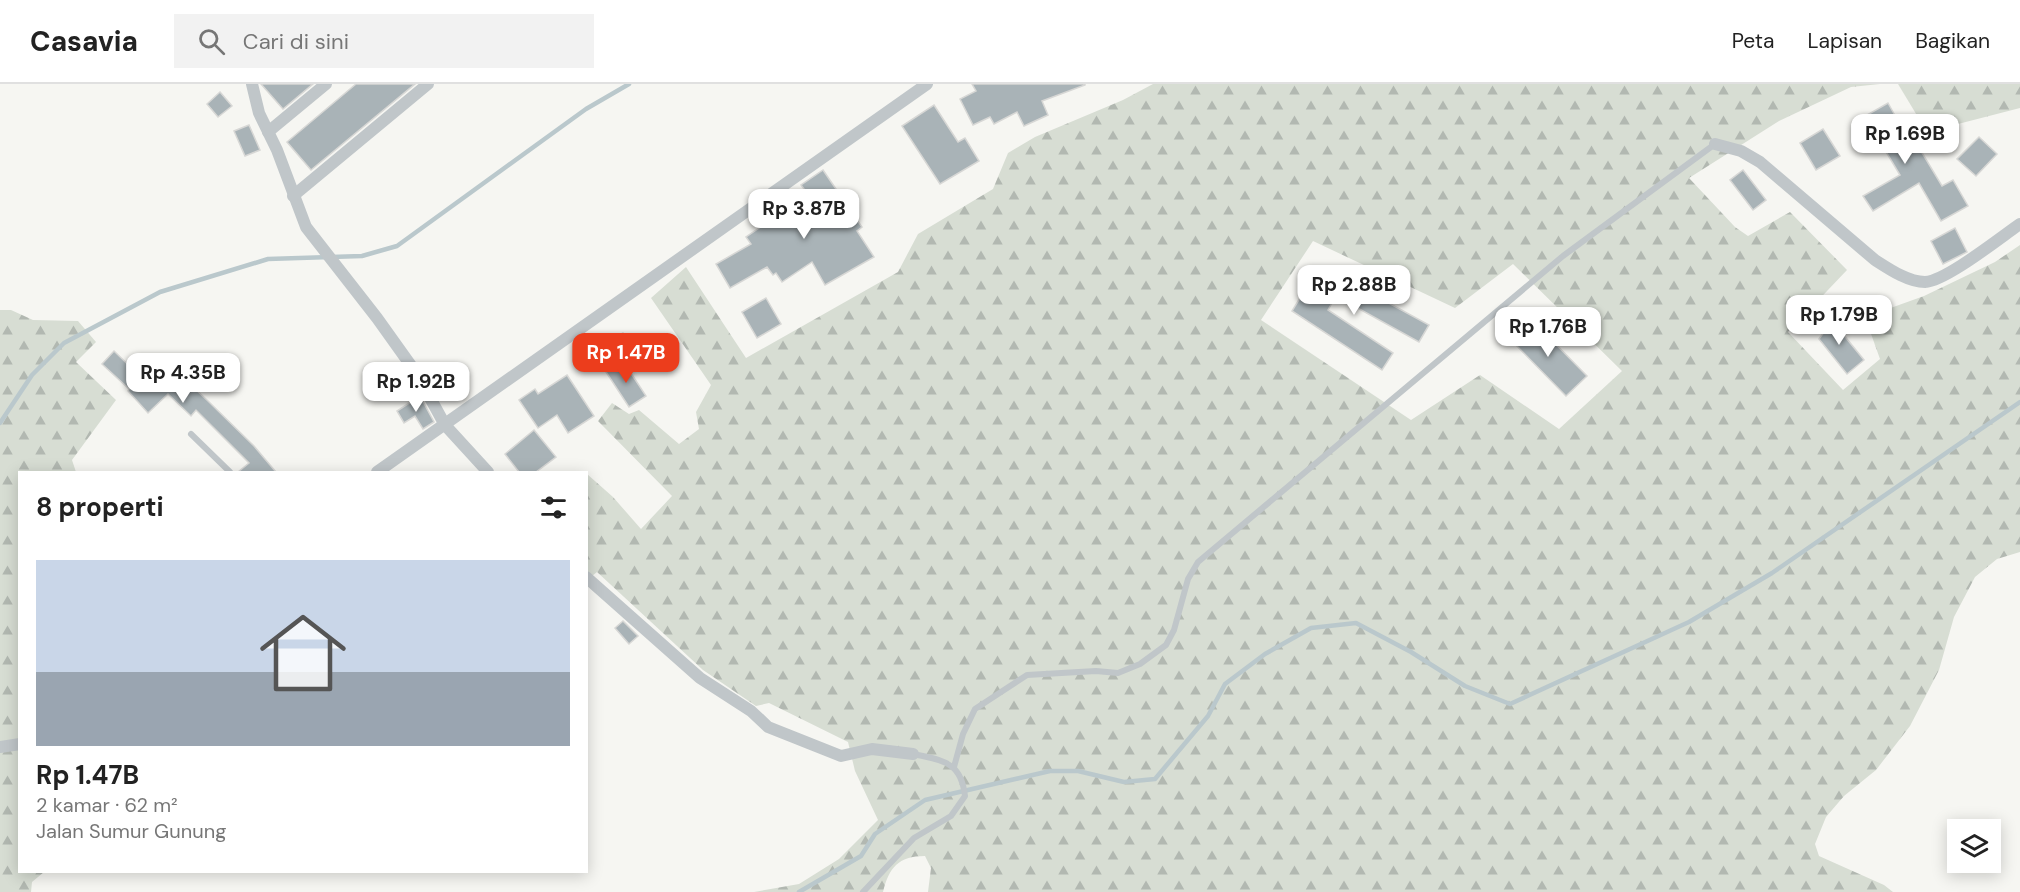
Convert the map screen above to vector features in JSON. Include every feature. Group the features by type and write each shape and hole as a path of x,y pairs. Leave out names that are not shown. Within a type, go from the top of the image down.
{"street":[{"path":"252,84 259,113 306,227 417,374 445,425 487,471"},
{"path":"268,132 326,84"},
{"path":"293,195 428,84"},
{"path":"378,471 927,84"},
{"path":"1715,144 1741,151 1760,162 1875,260 1896,273 1912,279 1925,282 1941,278 2020,224"},
{"path":"588,579 700,678 752,711 768,727 841,756 872,749 913,753"},
{"path":"0,747 18,744"}],"lane":[{"path":"954,766 963,734 975,709 1027,675 1096,671 1118,673 1140,664 1166,645 1174,630 1188,579 1198,562 1563,256 1715,144"},
{"path":"191,434 229,471"},
{"path":"863,892 914,838 951,816 965,796 963,779 954,766 913,753"}],"green space":[{"path":"1153,84 1880,84 1851,87 1779,121 1689,178 1735,227 1748,236 1790,212 1847,270 1788,332 1843,390 1880,359 1870,331 1885,310 1924,296 1995,262 2020,245 2020,552 1997,559 1975,577 1954,617 1939,670 1910,726 1876,770 1844,796 1826,817 1815,844 1819,856 1884,885 1893,892 928,892 931,868 925,856 908,858 896,865 888,876 883,892 754,892 799,884 839,859 878,820 855,771 848,742 769,703 756,706 703,670 597,572 588,579 588,475 613,497 641,529 672,496 598,421 612,403 629,414 639,410 679,444 699,429 696,412 711,385 651,298 686,267 746,358 898,272 918,234 993,189 1008,153 1035,137 1123,100","holes":["1313,241 1455,308 1513,264 1622,371 1559,429 1480,375 1411,420 1261,320"]},
{"path":"1898,84 2020,84 2020,108 1927,132"},
{"path":"0,310 11,310 33,320 78,321 96,342 76,362 116,400 72,460 76,471 18,471 18,873 43,873 32,882 31,892 0,892"}],"building":[{"path":"261,84 313,84 283,109"},
{"path":"356,84 415,84 311,170 287,142"},
{"path":"972,84 1085,85 1042,101 1048,115 1024,126 1017,112 994,124 990,117 973,125 960,99 976,91"},
{"path":"220,92 232,106 218,117 207,104"},
{"path":"1888,103 1911,144 1915,141 1942,186 1953,180 1968,206 1941,221 1919,183 1873,211 1863,196 1900,175 1882,145 1870,152 1853,123"},
{"path":"934,105 958,142 965,138 979,161 940,184 902,126"},
{"path":"249,125 260,150 245,156 234,131"},
{"path":"1823,129 1840,156 1816,170 1800,143"},
{"path":"1979,137 1997,154 1976,176 1957,159"},
{"path":"823,170 862,227 857,231 874,257 825,285 812,262 782,282 776,273 773,275 767,267 730,288 716,264 751,244 746,237 778,215 781,219 813,201 801,185"},
{"path":"1743,170 1766,200 1753,210 1730,180"},
{"path":"1955,228 1967,252 1943,264 1931,241"},
{"path":"1323,267 1429,325 1419,342 1336,296 1328,310 1393,353 1382,370 1292,311 1306,288 1310,290"},
{"path":"766,298 781,324 757,338 742,312"},
{"path":"1829,317 1864,360 1847,374 1819,339 1824,332 1817,322"},
{"path":"1531,319 1587,376 1566,396 1510,339"},
{"path":"623,333 635,355 623,361 611,339"},
{"path":"114,351 141,377 160,359 189,389 192,386 208,401 254,446 275,471 239,471 249,463 196,410 191,416 168,394 148,413 128,391 129,389 102,364"},
{"path":"623,361 646,396 629,407 606,372"},
{"path":"567,375 594,416 568,433 557,415 538,428 519,400 535,389 538,394"},
{"path":"420,396 434,422 423,429 415,416 404,423 397,411"},
{"path":"534,430 556,457 537,471 518,471 505,454"},
{"path":"623,621 638,636 629,644 615,628"}],"waterway":[{"path":"0,423 32,375 64,343 160,292 268,259 362,256 397,246 586,109 629,84"},
{"path":"799,892 861,856 875,834 925,800 1050,771 1078,771 1124,782 1155,779 1208,716 1225,684 1265,654 1311,628 1356,623 1411,652 1465,686 1510,704 1689,622 1772,573 2020,402"}]}
